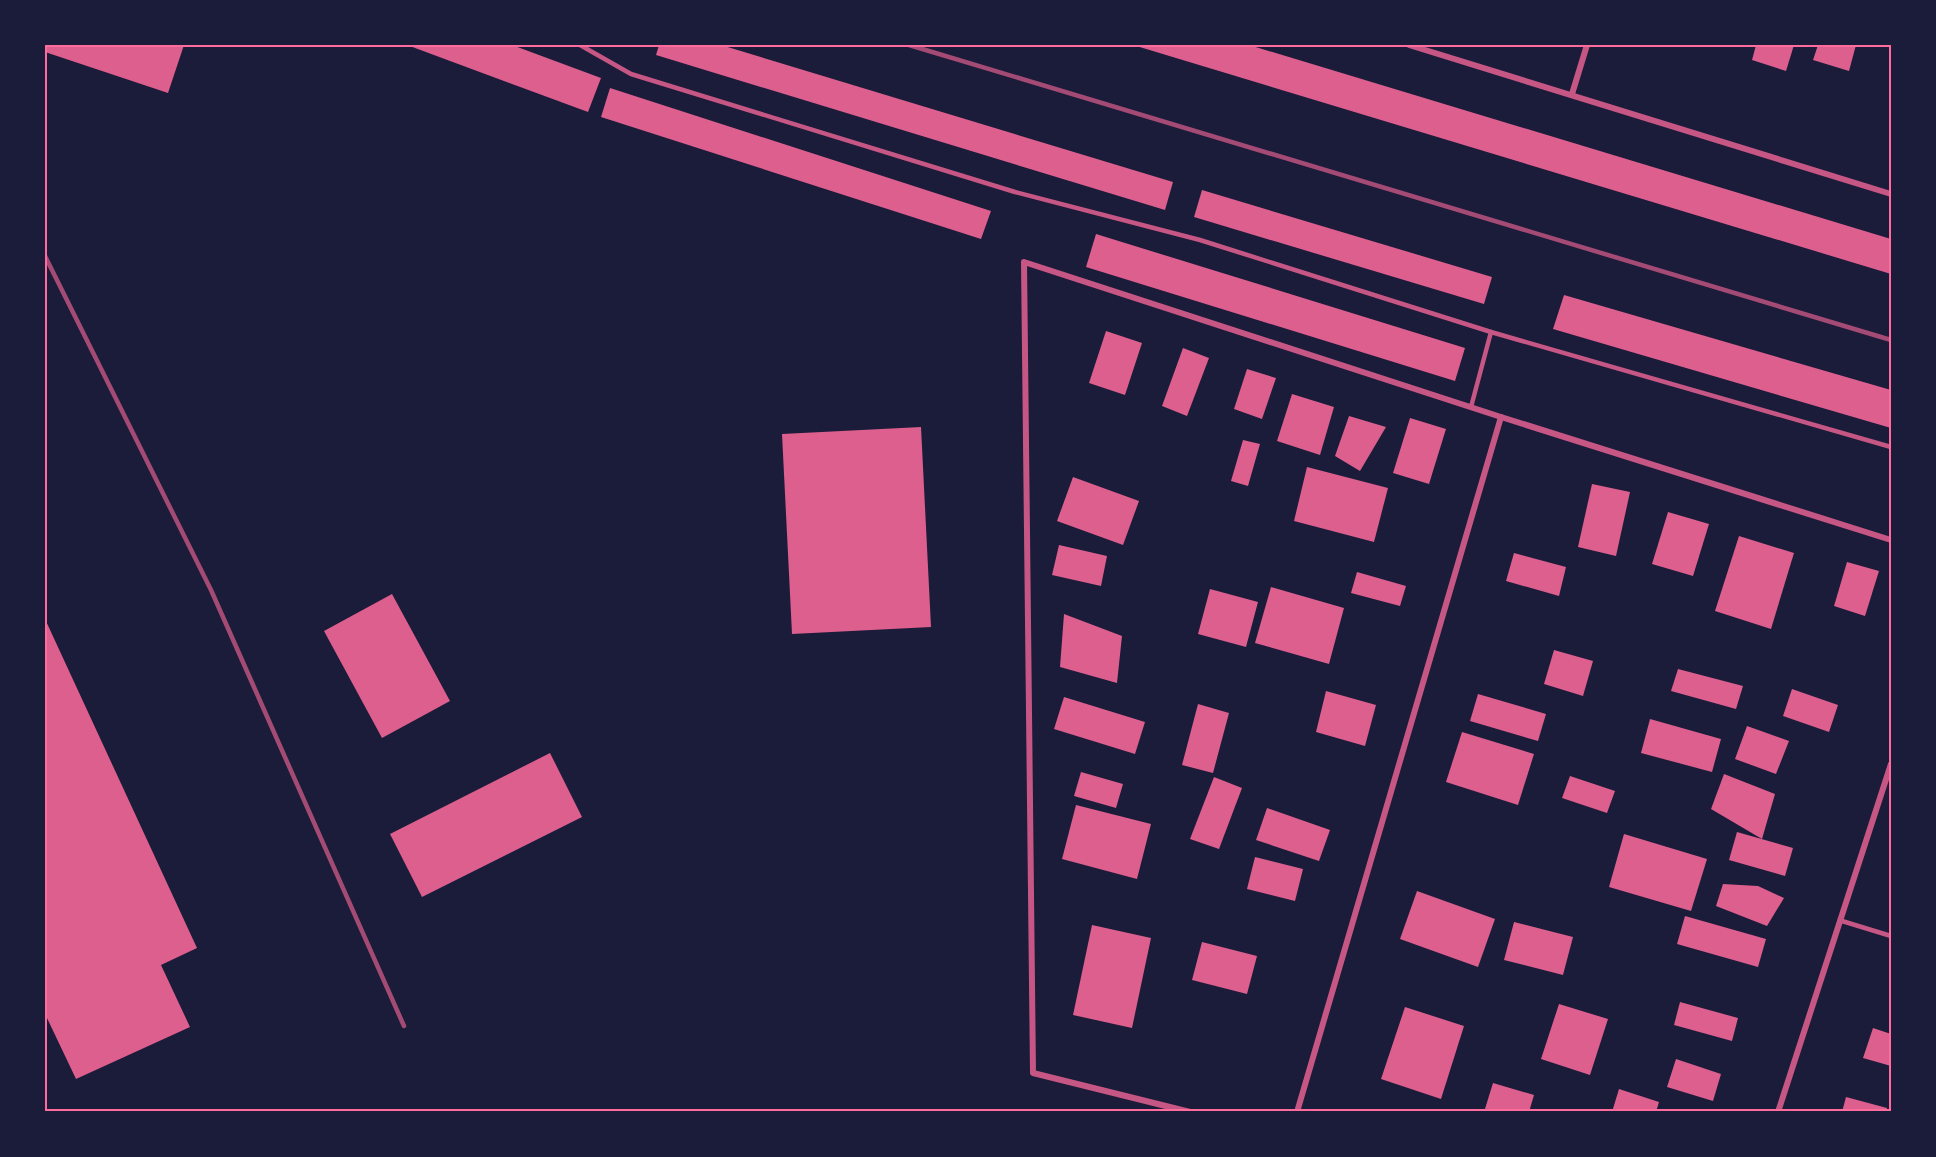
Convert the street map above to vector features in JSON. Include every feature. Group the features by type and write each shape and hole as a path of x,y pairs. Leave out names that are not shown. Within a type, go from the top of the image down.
{"street":[{"path":"1409,45 1891,194"},
{"path":"1572,94 1587,45"},
{"path":"1190,1112 1033,1073 1024,262 1501,417 1891,540"},
{"path":"1297,1112 1501,417"},
{"path":"1778,1112 1891,765"}],"lane":[{"path":"580,45 632,74 1015,192 1200,240 1491,332 1891,447"},
{"path":"1471,407 1491,332"},
{"path":"1842,921 1891,936"}],"building":[{"path":"45,45 184,45 168,93 45,52"},
{"path":"407,45 512,45 601,78 588,112"},
{"path":"659,45 721,45 1173,182 1165,210 656,55"},
{"path":"1133,45 1249,45 1891,239 1891,274"},
{"path":"1756,45 1794,45 1786,71 1752,60"},
{"path":"1818,45 1856,45 1849,71 1813,60"},
{"path":"610,88 991,211 981,239 601,117"},
{"path":"1202,190 1492,277 1484,304 1194,217"},
{"path":"1096,234 1465,348 1455,381 1086,267"},
{"path":"1564,295 1891,390 1891,428 1553,329"},
{"path":"1106,331 1142,343 1125,395 1089,383"},
{"path":"1183,348 1209,358 1187,416 1162,406"},
{"path":"1247,369 1276,378 1262,419 1234,409"},
{"path":"1292,394 1334,407 1320,455 1277,441"},
{"path":"1349,416 1386,427 1360,471 1335,456"},
{"path":"1410,418 1446,429 1429,484 1393,473"},
{"path":"921,427 931,627 792,634 782,434"},
{"path":"1243,440 1260,444 1248,486 1231,481"},
{"path":"1307,467 1388,488 1374,542 1294,521"},
{"path":"1073,477 1139,501 1123,545 1057,521"},
{"path":"1592,484 1630,492 1616,556 1578,547"},
{"path":"1668,512 1709,524 1693,576 1652,564"},
{"path":"1739,536 1794,553 1771,629 1715,611"},
{"path":"1059,545 1107,556 1101,586 1052,575"},
{"path":"1514,553 1566,567 1559,596 1506,581"},
{"path":"1847,562 1879,571 1865,616 1834,606"},
{"path":"1357,572 1406,586 1400,606 1351,593"},
{"path":"1271,587 1344,608 1329,664 1255,643"},
{"path":"1210,589 1258,602 1246,647 1198,634"},
{"path":"392,594 450,701 382,738 324,631"},
{"path":"1064,614 1122,636 1117,683 1060,667"},
{"path":"45,619 197,948 161,965 190,1027 76,1079 47,1018 45,1019"},
{"path":"1554,650 1593,661 1583,696 1544,684"},
{"path":"1678,669 1743,686 1736,709 1671,691"},
{"path":"1792,689 1838,705 1829,732 1783,716"},
{"path":"1326,691 1376,705 1365,746 1316,732"},
{"path":"1478,694 1546,714 1538,741 1470,721"},
{"path":"1064,697 1145,722 1135,754 1054,729"},
{"path":"1198,704 1229,713 1213,773 1182,765"},
{"path":"1650,719 1721,739 1712,772 1641,753"},
{"path":"1747,726 1789,741 1776,774 1735,759"},
{"path":"1462,732 1534,754 1518,805 1446,782"},
{"path":"550,753 582,817 422,897 390,834"},
{"path":"1081,772 1123,784 1116,808 1074,796"},
{"path":"1724,774 1775,794 1762,839 1711,809"},
{"path":"1570,776 1615,791 1607,813 1562,798"},
{"path":"1214,777 1242,788 1219,849 1190,839"},
{"path":"1076,805 1151,824 1137,879 1062,859"},
{"path":"1267,808 1330,830 1319,861 1256,840"},
{"path":"1737,832 1793,848 1785,876 1729,860"},
{"path":"1624,834 1707,859 1691,911 1609,887"},
{"path":"1255,857 1303,869 1295,901 1247,889"},
{"path":"1723,884 1758,886 1784,898 1767,926 1716,906"},
{"path":"1417,891 1495,919 1478,967 1400,939"},
{"path":"1685,916 1766,939 1758,967 1677,944"},
{"path":"1514,922 1573,937 1563,975 1504,960"},
{"path":"1092,925 1151,938 1132,1028 1073,1015"},
{"path":"1202,942 1257,956 1247,994 1192,980"},
{"path":"1680,1002 1738,1018 1732,1041 1674,1025"},
{"path":"1559,1004 1608,1019 1590,1075 1541,1059"},
{"path":"1405,1007 1464,1026 1441,1099 1381,1079"},
{"path":"1873,1028 1891,1034 1891,1066 1863,1058"},
{"path":"1676,1059 1721,1074 1713,1101 1667,1087"},
{"path":"1493,1083 1534,1095 1529,1112 1484,1112"},
{"path":"1619,1089 1659,1102 1656,1112 1612,1112"},
{"path":"1846,1097 1887,1108 1886,1112 1842,1112"}],"railway":[{"path":"909,45 1891,340"},
{"path":"45,256 211,590 404,1026"}]}
